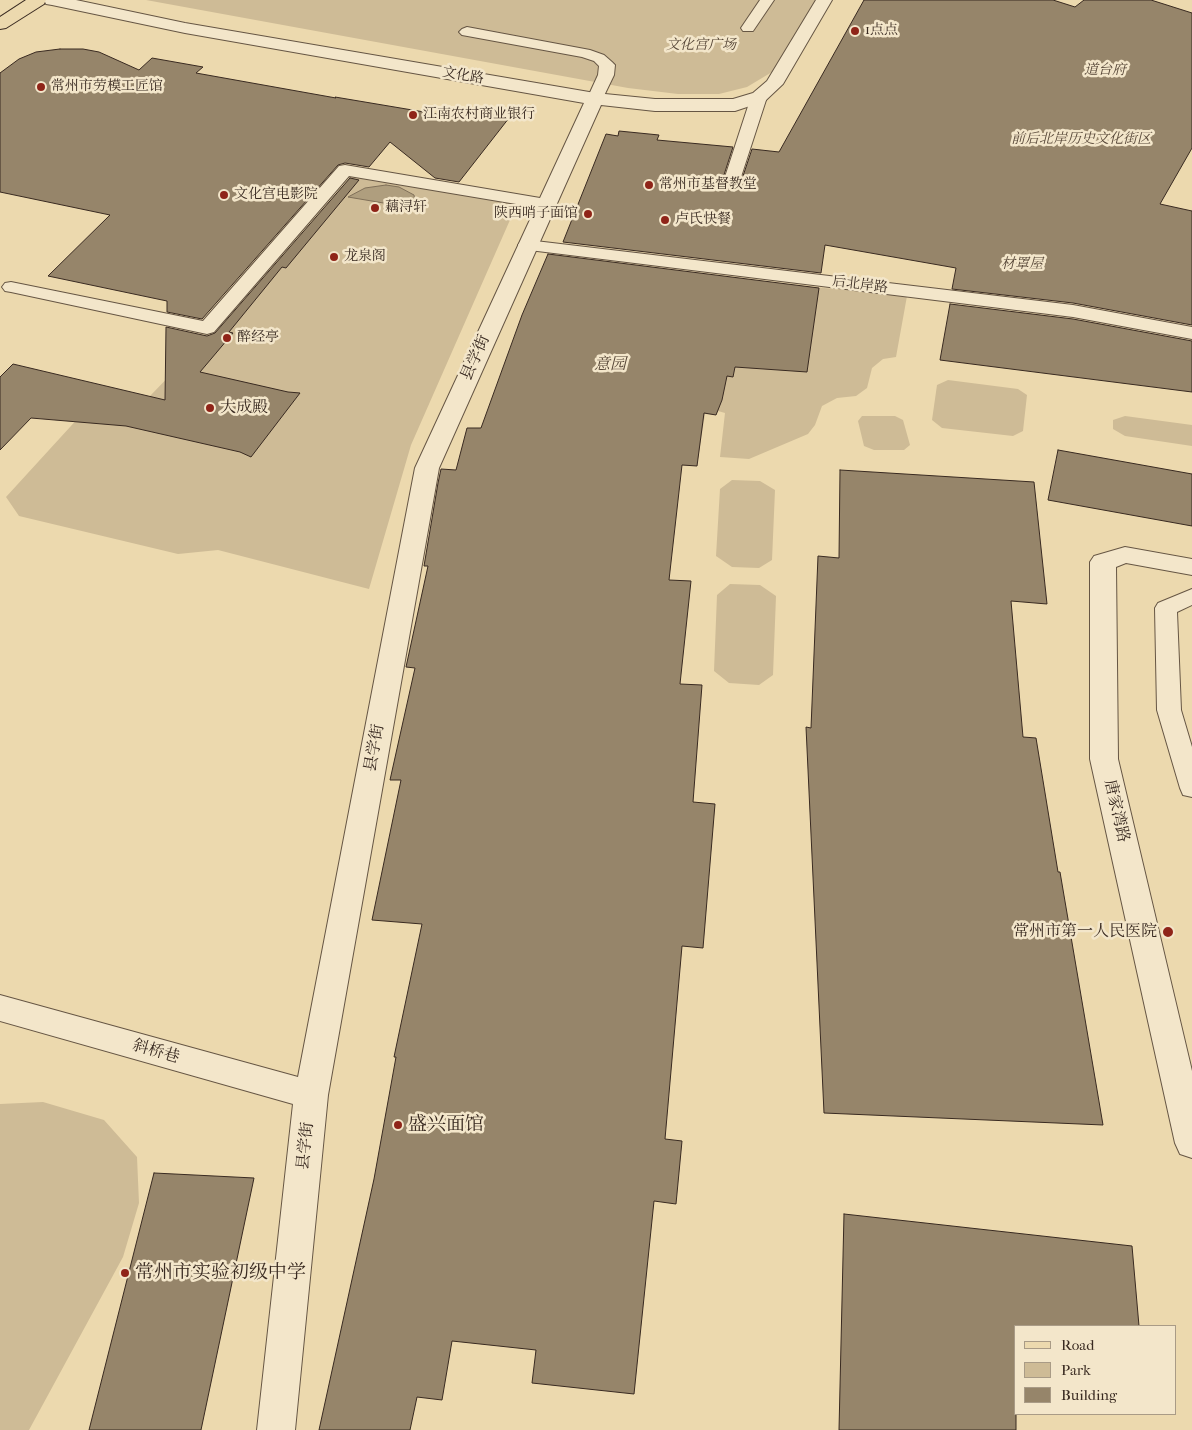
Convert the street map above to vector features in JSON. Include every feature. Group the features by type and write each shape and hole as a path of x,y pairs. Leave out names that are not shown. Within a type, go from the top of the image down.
{"main road":[{"path":"0,24 38,0"}],"street":[{"name":"文化路","path":"52,0 179,27 594,99 655,105 735,105 759,97 774,84 824,0"},
{"name":"县学街","path":"276,1430 311,1096 427,468 594,99"},
{"name":"唐家湾路","path":"1192,567 1125,555 1103,562 1104,759 1188,1105 1192,1143"},
{"name":"斜桥巷","path":"0,1008 311,1096"}],"lane":[{"path":"748,28 767,0"},
{"path":"466,32 585,53 599,58 607,64 606,74 594,99"},
{"path":"732,180 759,97"},
{"path":"10,287 207,328 344,170 546,204"},
{"name":"后北岸路","path":"527,245 1073,311 1192,334"},
{"path":"1192,596 1166,608 1169,710 1192,788"}],"green space":[{"name":"文化宫广场","path":"146,0 817,0 772,72 747,87 719,94 678,94 628,88"},
{"path":"350,177 517,204 411,445 369,589 218,550 178,554 19,516 6,497 81,415 122,425 178,367 211,344"},
{"name":"意园","path":"545,261 907,296 896,357 883,359 872,368 867,388 856,396 837,398 822,406 815,425 808,434 749,459 720,457 725,413 718,411 716,415 705,414 697,466 461,452 467,428 481,428"},
{"path":"948,380 1018,389 1027,395 1023,431 1013,436 942,428 932,420 937,385"},
{"path":"862,416 895,416 903,420 910,445 904,450 874,450 864,446 858,421"},
{"path":"1125,416 1192,425 1192,446 1125,436 1113,429 1113,420"},
{"path":"732,480 760,481 775,490 772,560 759,568 732,567 716,556 720,489"},
{"path":"730,584 760,585 776,596 773,675 759,685 729,683 714,671 717,595"},
{"path":"43,1102 104,1120 137,1157 139,1203 123,1257 29,1430 0,1430 0,1104"}],"shaded area":[{"path":"386,185 399,187 414,195 413,208 348,197 365,188"}],"building":[{"path":"864,0 1053,0 1075,7 1084,0 1151,0 1192,13 1192,148 1160,204 1192,211 1192,325 1073,303 952,289 956,268 825,245 821,273 563,242 606,134 618,136 619,131 659,135 657,140 733,147 722,181 726,186 740,185 752,149 779,152"},
{"path":"83,49 99,52 139,70 152,58 203,67 196,73 336,98 448,116 454,108 509,118 459,182 435,178 390,142 369,167 345,163 338,165 202,319 167,312 167,301 48,276 110,215 0,192 0,73 19,59 36,52"},
{"path":"350,178 359,180 286,268 282,267 229,332 233,333 200,372 300,393 251,457 240,452 126,426 31,418 0,450 0,377 13,364 165,400 166,327 207,336 215,333"},
{"path":"548,254 819,288 807,372 735,367 733,377 727,376 722,400 716,415 704,413 697,466 682,465 669,580 691,581 680,684 702,685 693,802 715,804 703,948 682,946 665,1139 682,1141 676,1204 654,1201 634,1394 532,1383 536,1350 452,1341 442,1400 417,1397 410,1430 319,1430 374,1179 396,1057 394,1057 422,924 372,920 401,780 390,780 415,668 406,667 428,566 424,566 438,483 441,469 456,470 467,428 481,428 522,315"},
{"path":"950,304 1073,319 1192,341 1192,392 940,360"},
{"path":"1058,450 1192,474 1192,526 1048,500"},
{"path":"840,470 1034,482 1047,604 1011,601 1023,737 1036,738 1103,1125 824,1113 806,727 811,728 818,556 839,558"},
{"path":"154,1173 254,1178 201,1430 89,1430"},
{"path":"844,1214 1132,1246 1139,1325 1014,1325 1014,1415 1016,1415 1016,1430 839,1430"}],"place":[{"name":"1点点","path":"855,31"},
{"name":"常州市劳模工匠馆","path":"41,87"},
{"name":"江南农村商业银行","path":"413,115"},
{"name":"常州市基督教堂","path":"649,185"},
{"name":"文化宫电影院","path":"224,195"},
{"name":"藕浔轩","path":"375,208"},
{"name":"陕西哨子面馆","path":"588,214"},
{"name":"卢氏快餐","path":"665,220"},
{"name":"龙泉阁","path":"334,257"},
{"name":"醉经亭","path":"227,338"},
{"name":"大成殿","path":"210,408"},
{"name":"常州市第一人民医院","path":"1168,932"},
{"name":"盛兴面馆","path":"398,1125"},
{"name":"常州市实验初级中学","path":"125,1273"}],"park label":[{"name":"道台府","path":"1105,71"},
{"name":"前后北岸历史文化街区","path":"1081,140"},
{"name":"材罩屋","path":"1022,265"}]}
